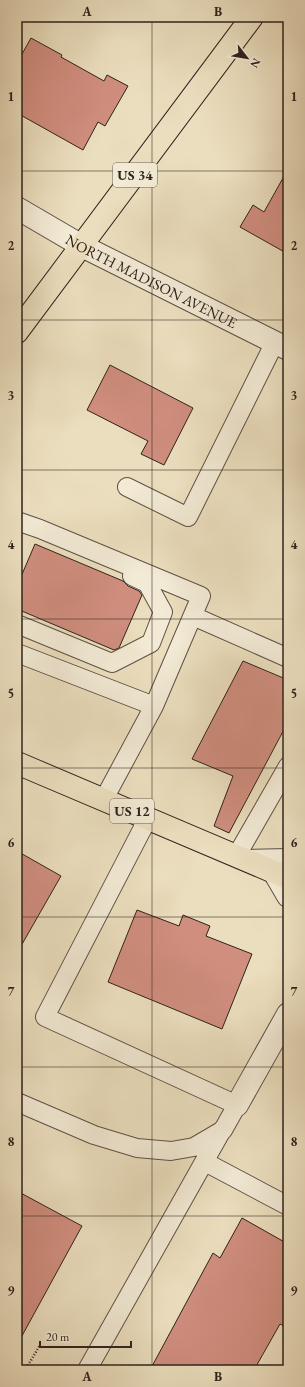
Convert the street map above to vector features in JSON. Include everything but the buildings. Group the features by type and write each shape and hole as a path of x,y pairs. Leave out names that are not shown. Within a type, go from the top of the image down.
{"main road":[{"name":"US 34","path":"17,332 252,17"},
{"name":"US 12","path":"17,763 242,857 283,869"}],"street":[{"name":"NORTH MADISON AVENUE","path":"17,208 82,246 282,345"},
{"path":"283,869 288,896"},
{"path":"238,1105 288,1014"}],"lane":[{"path":"127,487 188,516 282,345"},
{"path":"17,521 40,529 201,596 154,706 104,799"},
{"path":"17,533 39,537 147,583 163,612 151,643 112,662 17,624"},
{"path":"193,616 288,658"},
{"path":"17,652 154,706"},
{"path":"242,857 288,766"},
{"path":"87,1370 238,1105 45,1018 148,818"},
{"path":"17,1102 94,1135 138,1148 171,1151 194,1147 223,1130"},
{"path":"205,1162 288,1206"}],"path":[{"path":"24,1370 40,1345"}]}
